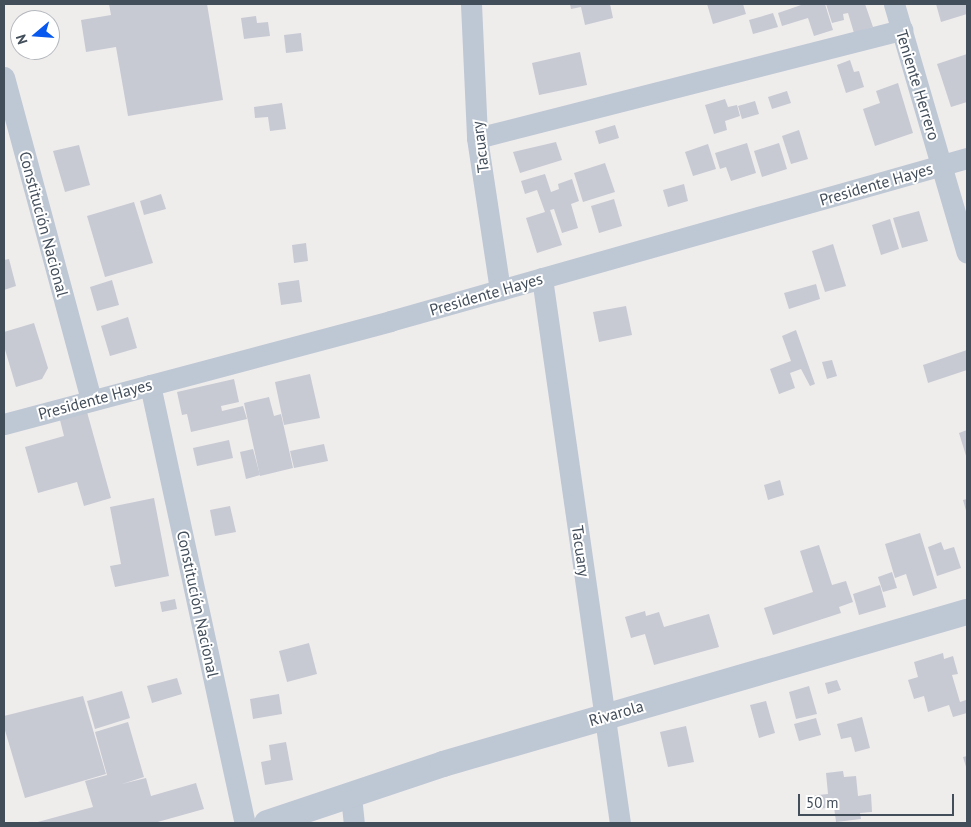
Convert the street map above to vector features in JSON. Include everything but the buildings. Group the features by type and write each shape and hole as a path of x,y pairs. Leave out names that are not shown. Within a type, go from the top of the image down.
{"street":[{"name":"Tacuary","path":"471,4 477,138 500,290"},
{"name":"Teniente Herrero","path":"894,4 967,254"},
{"path":"477,138 902,30"},
{"name":"Constitución Nacional","path":"4,77 91,400"},
{"name":"Presidente Hayes","path":"4,424 500,290 967,158"},
{"name":"Tacuary","path":"542,278 620,823"},
{"name":"Constitución Nacional","path":"150,385 245,823"},
{"name":"Rivarola","path":"267,823 605,716 967,612"},
{"path":"350,796 354,823"}]}
